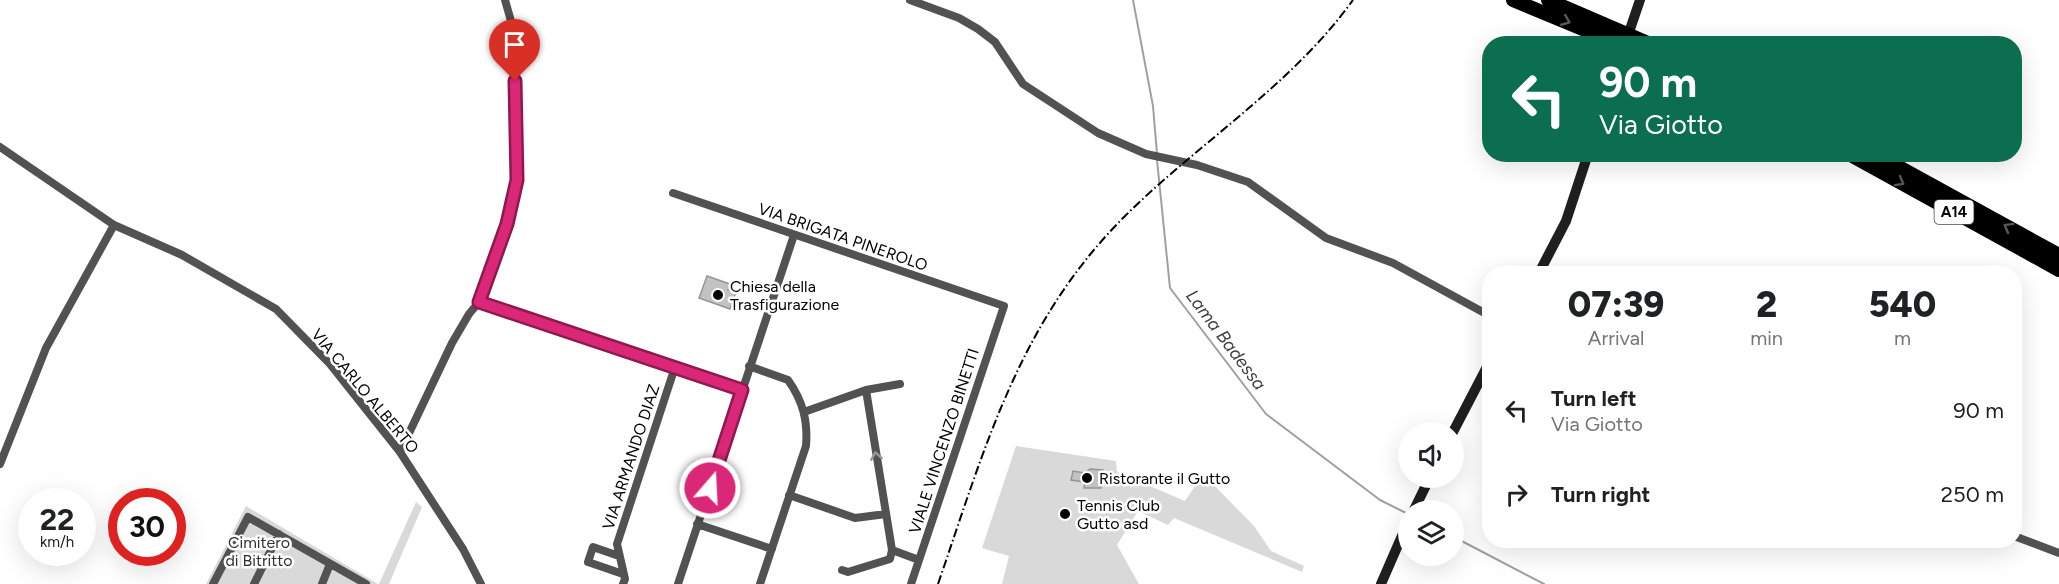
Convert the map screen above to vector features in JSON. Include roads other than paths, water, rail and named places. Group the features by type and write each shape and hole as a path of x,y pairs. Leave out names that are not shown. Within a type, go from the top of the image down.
{"highway":[{"path":"1513,0 1599,36"},
{"path":"1548,0 1631,36"},
{"name":"A14","path":"1863,162 2059,270"},
{"name":"A14","path":"1890,162 2059,255"}],"main road":[{"path":"1628,36 1640,2"},
{"path":"1543,266 1566,221 1585,162"},
{"path":"1458,422 1482,376"},
{"path":"1381,584 1398,545"}],"street":[{"path":"400,452 452,343 468,314 479,302 507,224 517,180 513,28 506,0"},
{"path":"910,0 959,18 990,38 1023,84 1098,133 1146,154 1197,165 1248,182 1326,238 1393,263 1482,312"},
{"name":"VIA CARLO ALBERTO","path":"0,147 114,225 182,255 276,309 330,364 400,452 464,549 481,584"},
{"name":"VIA BRIGATA PINEROLO","path":"673,193 1004,306"},
{"path":"0,465 46,348 114,225"},
{"path":"678,584 794,235"},
{"path":"479,302 742,390"},
{"name":"VIALE VINCENZO BINETTI","path":"911,584 1004,306"},
{"path":"749,366 788,380 804,412 807,430 806,446 760,584"},
{"name":"VIA ARMANDO DIAZ","path":"623,584 617,544 675,367"},
{"path":"804,412 866,390 900,384"},
{"path":"842,570 848,572 890,560 892,550 866,390"},
{"path":"789,495 855,518 886,514"},
{"path":"213,584 248,517 366,584"},
{"path":"697,524 772,549"},
{"path":"254,584 279,534"},
{"path":"2022,539 2059,553"},
{"name":"VIA ARMANDO DIAZ","path":"619,556 593,547 588,562 623,574"},
{"path":"892,550 919,560"},
{"path":"322,584 330,564"}],"waterway":[{"name":"Lama Badessa","path":"1133,0 1153,106 1157,154"},
{"name":"Lama Badessa","path":"1157,160 1170,288 1266,414 1380,500 1398,509"},
{"name":"Lama Badessa","path":"1464,542 1544,584"}],"railway":[{"path":"938,584 972,484 1009,390 1056,301 1087,259 1123,218 1301,60 1353,0"}],"place":[{"name":"Chiesa della Trasfigurazione","path":"718,295"},
{"name":"Ristorante il Gutto","path":"1087,478"},
{"name":"Tennis Club Gutto asd","path":"1065,514"}],"park label":[{"name":"Cimitero di Bitritto","path":"259,551"}]}
